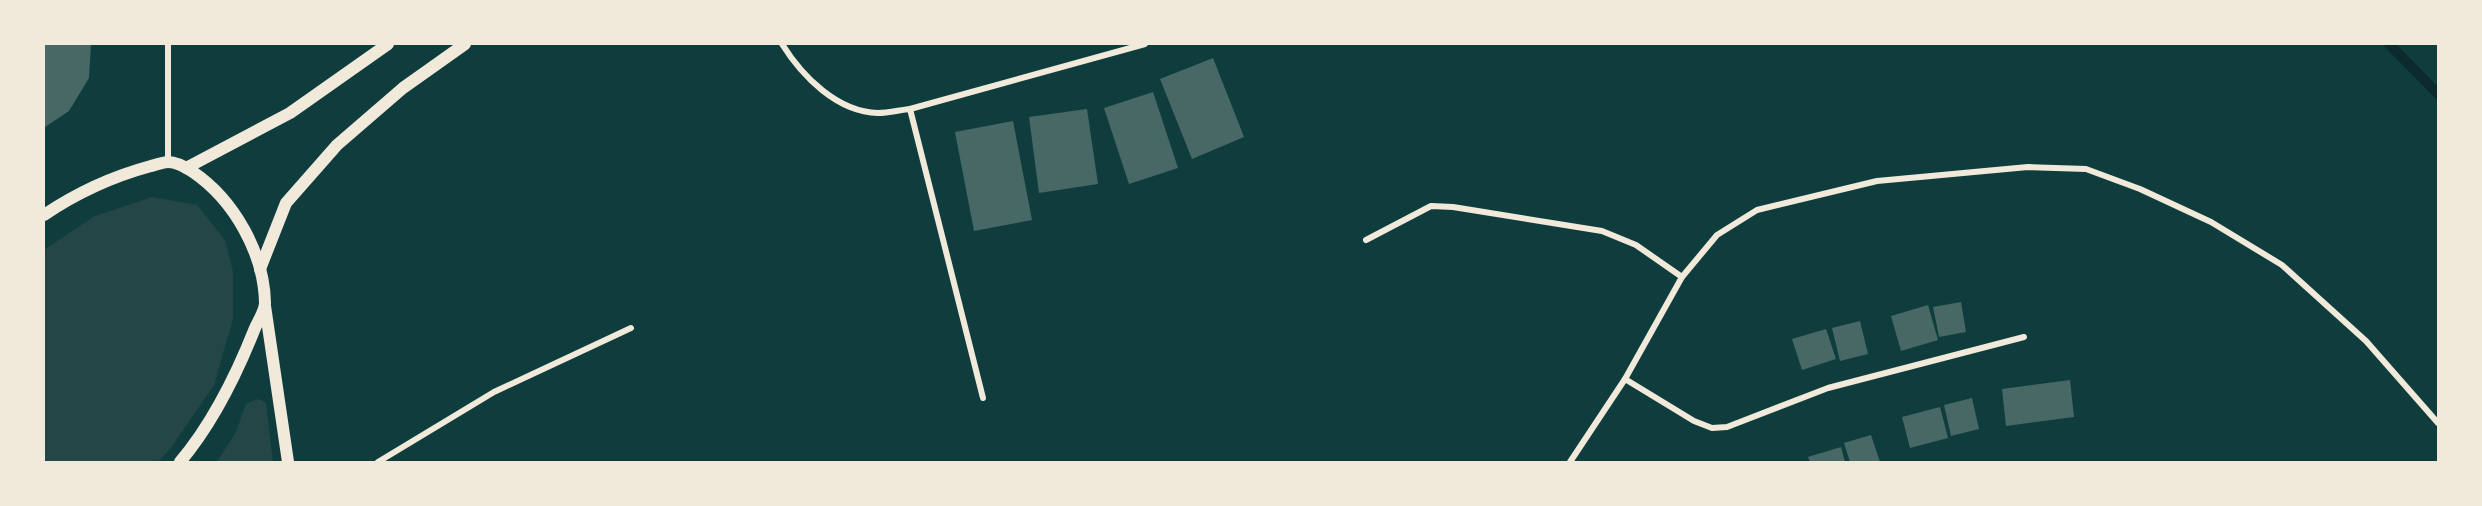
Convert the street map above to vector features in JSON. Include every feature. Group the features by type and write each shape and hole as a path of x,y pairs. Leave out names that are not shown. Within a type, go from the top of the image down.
{"main road":[{"path":"186,168 290,113 388,44"},
{"path":"260,268 286,203 337,145 403,88 465,44"},
{"path":"44,215 59,204 128,172 168,162 186,168 210,185 225,201 244,230 260,268 288,462"},
{"path":"180,462 199,440 241,364 265,305"}],"street":[{"path":"168,44 168,162"},
{"path":"782,44 795,64 824,92 848,106 876,113 910,109 1145,44"},
{"path":"910,109 983,398"},
{"path":"1570,462 1625,379 1682,277 1717,235 1757,210 1877,181 2028,167 2086,169 2140,189 2211,222 2282,265 2366,341 2439,423"},
{"path":"1366,240 1431,206 1453,207 1602,231 1636,245 1682,277"},
{"path":"378,462 495,392 631,328"},
{"path":"1625,379 1694,421 1712,429 1727,427 1827,388 2024,337"}],"shaded area":[{"path":"152,197 197,205 225,240 233,272 233,319 214,385 170,449 158,462 44,462 44,250 95,216"},
{"path":"258,399 266,403 273,462 217,462 236,432 246,404"}],"building":[{"path":"44,44 91,44 89,78 69,111 45,127"},
{"path":"1213,58 1244,137 1192,159 1160,79"},
{"path":"1153,92 1178,168 1129,184 1104,108"},
{"path":"1087,109 1098,184 1039,193 1029,117"},
{"path":"1013,121 1032,220 974,231 955,132"},
{"path":"1961,302 1966,332 1939,337 1933,307"},
{"path":"1928,305 1938,340 1901,351 1891,316"},
{"path":"1860,321 1868,354 1840,361 1832,328"},
{"path":"1826,329 1836,359 1802,370 1792,339"},
{"path":"2070,380 2074,417 2006,426 2002,389"},
{"path":"1972,398 1979,429 1951,436 1944,405"},
{"path":"1940,407 1948,438 1910,448 1902,417"},
{"path":"1871,435 1880,462 1850,462 1844,443"},
{"path":"1841,447 1845,462 1810,462 1808,457"}],"waterway":[{"path":"2389,44 2438,94"}]}
